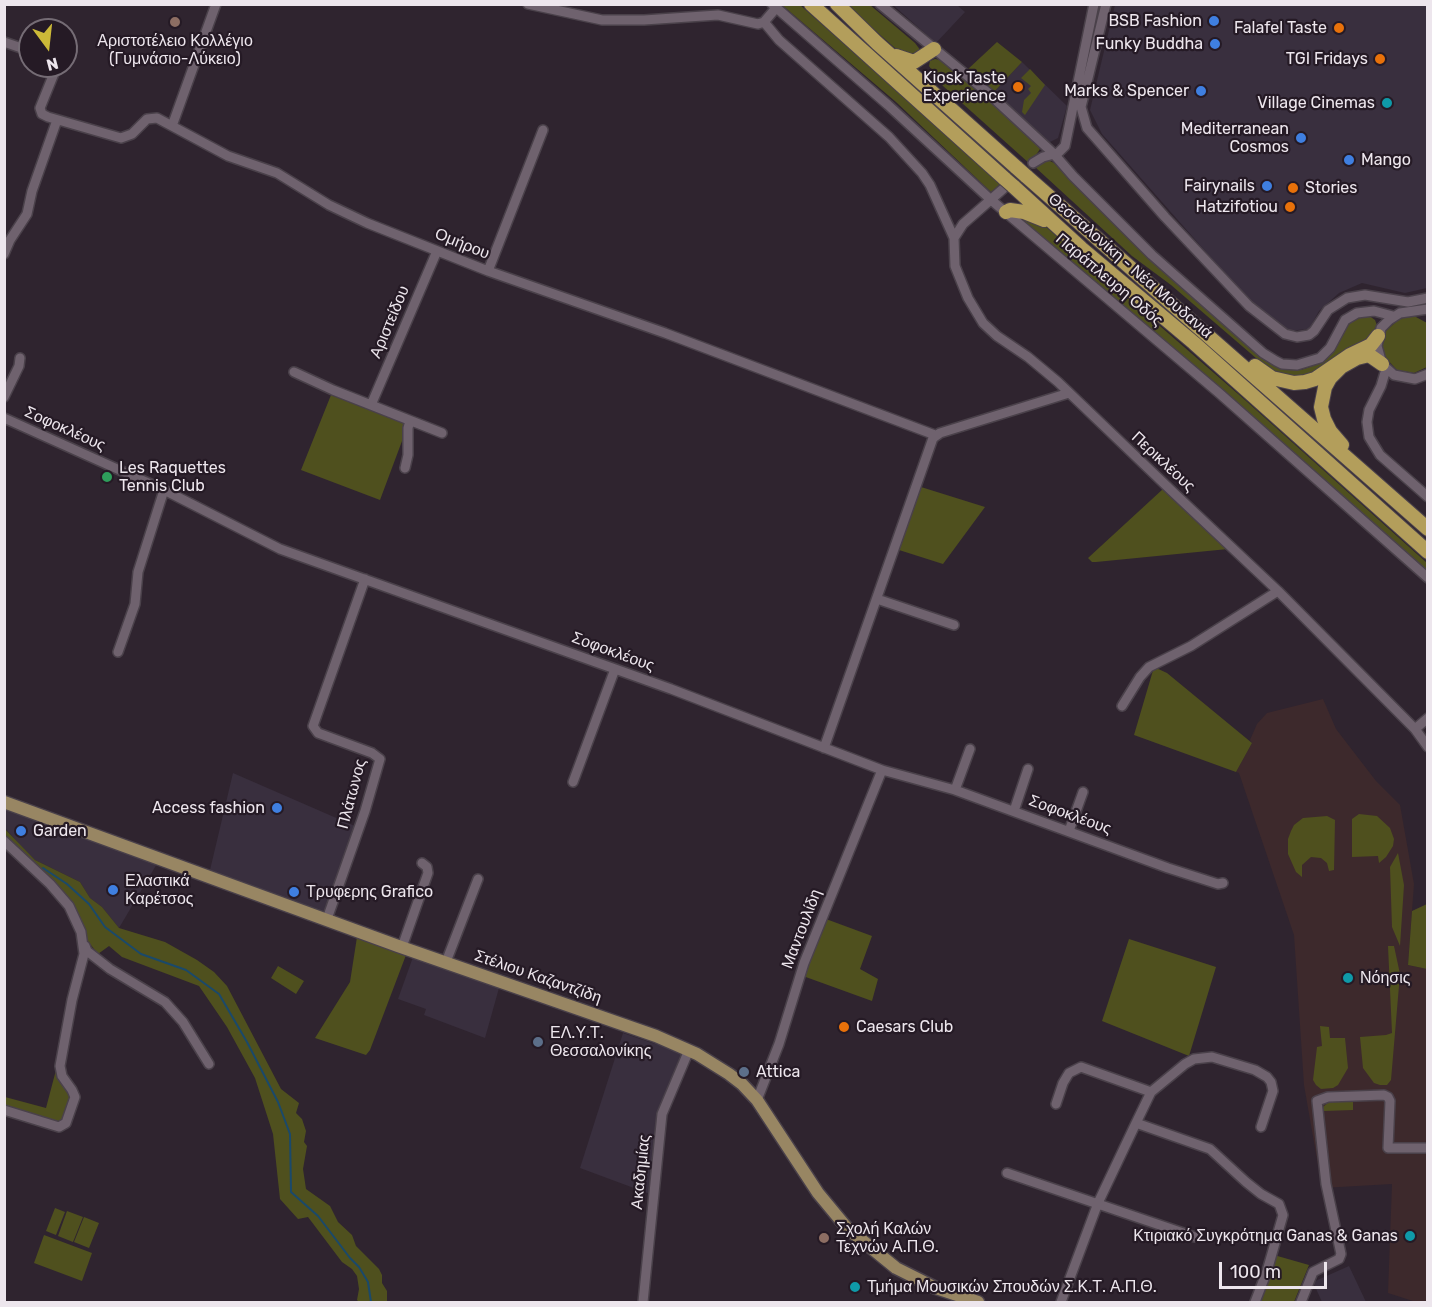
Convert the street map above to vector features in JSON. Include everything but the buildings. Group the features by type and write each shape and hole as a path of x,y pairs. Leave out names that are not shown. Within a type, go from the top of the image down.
{"highway":[{"name":"Θεσσαλονίκη - Νέα Μουδανιά","path":"811,4 1007,185 1194,343 1428,552"},
{"name":"Θεσσαλονίκη - Νέα Μουδανιά","path":"837,4 877,43 1118,258 1428,529"},
{"path":"877,43 901,58 914,62 934,49"},
{"path":"930,89 925,73 928,57 934,49"},
{"path":"1006,212 1012,210 1037,216 1081,248"},
{"path":"1118,258 1133,265 1165,289 1264,373 1283,382 1294,383 1315,379 1371,345 1380,332"},
{"path":"1384,366 1375,358 1362,356 1341,367 1325,387 1321,407 1324,419 1330,431 1349,452 1428,524"}],"main road":[{"name":"Στέλιου Καζαντζίδη","path":"4,802 402,947 656,1036 689,1050 729,1074 742,1084 757,1101 818,1193 846,1228 896,1268 936,1288 978,1302"}],"street":[{"path":"172,126 216,4"},
{"path":"528,4 602,20 644,20 718,15 755,23 764,22"},
{"path":"880,4 987,92 1053,153 1073,176 1166,268 1263,353 1282,364 1305,364 1320,358 1330,348 1345,320 1357,313 1374,311 1393,316"},
{"path":"1073,176 1066,160 1065,146 1094,4"},
{"path":"1106,4 1081,107 1087,128 1177,230 1249,306 1285,334 1297,338 1314,331 1328,310 1347,298 1365,295 1408,302 1428,298"},
{"path":"764,22 774,6"},
{"name":"Παράπλευρη Οδός","path":"774,6 888,105 990,199 1219,393 1428,578"},
{"path":"764,22 778,40 889,137 918,168 930,186 954,238"},
{"path":"4,254 27,214 32,191 57,120 44,115 40,110 52,78"},
{"name":"Ομήρου","path":"57,120 121,138 132,134 150,118 157,118 228,156 277,173 341,211 437,251 935,435"},
{"path":"1053,153 1068,127"},
{"path":"488,271 543,130"},
{"path":"1033,163 1060,152 1065,146"},
{"path":"954,238 963,224 1007,185"},
{"name":"Περικλέους","path":"954,238 955,266 968,298 983,323 1058,382 1278,591 1415,729 1428,747"},
{"name":"Αριστείδου","path":"371,405 437,251"},
{"path":"1380,332 1393,316 1428,309"},
{"path":"1368,312 1378,319 1380,332 1378,355 1384,366 1399,377 1415,379 1428,374"},
{"path":"1415,312 1428,316"},
{"path":"4,397 20,366 20,358"},
{"path":"1384,366 1378,392 1368,413 1368,432 1380,455 1428,497"},
{"path":"294,372 442,433"},
{"path":"1378,392 1399,377"},
{"path":"1052,398 1058,382"},
{"path":"824,748 935,435 1069,393"},
{"name":"Σοφοκλέους","path":"4,418 164,490 269,545 615,669 882,770 955,790 1187,875 1218,884 1223,883"},
{"path":"405,468 410,421"},
{"path":"118,652 135,604 138,572 164,490"},
{"name":"Πλάτωνος","path":"327,919 365,811 380,759 372,753 318,733 313,726 365,579"},
{"path":"1122,706 1140,677 1149,668 1191,646 1278,591"},
{"path":"877,598 954,625"},
{"path":"573,782 615,669"},
{"path":"1415,729 1428,718"},
{"path":"955,790 970,748"},
{"path":"1014,811 1028,769"},
{"name":"Μαντουλίδη","path":"757,1101 804,963 882,770"},
{"path":"1069,831 1083,792"},
{"path":"4,841 69,906 87,951 110,969 165,1002 183,1022 209,1064"},
{"path":"402,947 428,873 427,867 422,863"},
{"path":"446,962 478,879"},
{"path":"4,1110 59,1127 66,1123 75,1097 62,1076 60,1066 72,1000 83,960 84,943"},
{"name":"Ακαδημίας","path":"643,1302 662,1114 689,1050"},
{"path":"1061,1302 1098,1203 1151,1092 1194,1059 1203,1057 1222,1059 1255,1070 1271,1082 1272,1090 1261,1127"},
{"path":"1056,1104 1069,1073 1081,1067 1151,1092"},
{"path":"1301,1302 1313,1272 1339,1258 1341,1254 1326,1184 1317,1101 1328,1097 1384,1095 1390,1101 1388,1148 1428,1148"},
{"path":"1136,1123 1210,1149 1253,1188 1279,1204 1283,1215 1267,1271 1255,1302"},
{"path":"1007,1173 1195,1237"}],"shaded area":[{"path":"782,5 800,5 1002,183 991,192 896,102"},
{"path":"846,5 870,5 915,43 921,51 919,57 903,55"},
{"path":"893,5 957,5 965,12 936,43"},
{"name":"Mediterranean Cosmos","path":"1115,5 1427,5 1427,288 1405,293 1362,283 1339,293 1319,311 1309,329 1287,331 1251,303 1102,134 1090,110"},
{"path":"997,42 1022,62 994,92 967,70"},
{"path":"940,60 984,94 1039,144 1040,149 1030,164 943,86 929,66 930,61"},
{"path":"1022,62 1067,106 1058,138 1050,142 1043,140 994,92"},
{"path":"1030,69 1045,85 1025,115 1022,112 1024,100 1031,93 1028,89 1031,86 1021,78"},
{"path":"1048,160 1054,163 1188,293 1275,366 1301,370 1318,364 1336,347 1343,328 1354,317 1368,315 1375,320 1378,328 1373,338 1308,375 1296,377 1271,371 1171,285 1132,256 1035,167"},
{"path":"1014,215 1038,220 1245,400 1427,563 1427,575"},
{"path":"1416,317 1427,323 1427,367 1414,373 1397,370 1385,357 1382,348 1386,331 1399,319"},
{"path":"331,395 408,425 380,500 301,470"},
{"path":"921,487 985,507 943,564 899,550"},
{"path":"1163,489 1228,549 1096,562 1088,558"},
{"path":"1154,667 1167,673 1252,743 1236,772 1134,735"},
{"path":"1323,699 1336,729 1376,781 1400,805 1414,884 1408,965 1427,969 1427,1302 1416,1302 1388,1293 1392,1184 1322,1188 1304,1085 1294,935 1239,773 1236,772 1252,743 1250,740 1257,724 1267,713"},
{"path":"233,773 357,827 327,913 210,870"},
{"path":"4,809 158,862 119,928 102,907 90,898 80,882 35,860 19,844 5,828"},
{"path":"1359,814 1377,816 1390,828 1394,839 1393,846 1379,863 1378,856 1352,857 1352,819"},
{"path":"1327,816 1335,820 1334,870 1329,871 1327,863 1321,858 1311,857 1302,865 1302,877 1296,872 1288,854 1288,839 1291,831 1294,825 1303,818"},
{"path":"4,828 35,860 80,882 90,898 102,907 119,928 165,942 214,972 227,986 281,1089 299,1103 296,1113 302,1119 306,1131 304,1142 307,1146 303,1169 306,1189 330,1206 338,1222 352,1235 356,1246 379,1269 382,1283 387,1291 387,1302 359,1302 357,1300 359,1289 357,1276 352,1269 342,1262 308,1217 298,1219 280,1199 273,1134 255,1078 227,1027 199,986 122,957 109,946 98,954 87,940 79,918 5,837"},
{"path":"1398,853 1404,885 1400,946 1392,927 1390,867"},
{"path":"1427,904 1427,969 1408,965 1412,911"},
{"path":"826,919 872,936 860,969 878,979 872,1001 803,976"},
{"path":"357,937 406,955 370,1050 366,1055 315,1038 350,982"},
{"path":"1129,939 1216,967 1189,1056 1102,1021"},
{"path":"1388,946 1394,946 1400,974 1391,1080 1387,1085 1380,1085 1374,1083 1363,1068 1360,1037 1392,1033"},
{"path":"413,957 499,988 485,1038 424,1015 426,1009 398,999"},
{"path":"278,966 304,981 296,994 271,978"},
{"path":"1320,1026 1329,1027 1330,1038 1345,1038 1348,1068 1338,1085 1333,1088 1321,1089 1313,1080 1317,1047 1322,1046"},
{"path":"623,1033 684,1051 663,1100 650,1194 580,1168"},
{"path":"56,1070 57,1077 72,1098 61,1124 5,1106 5,1097 46,1108"},
{"path":"1353,1099 1353,1110 1324,1111 1324,1117 1321,1117 1323,1107 1330,1101"},
{"path":"55,1208 65,1212 56,1235 46,1231"},
{"path":"67,1211 83,1217 73,1242 58,1236"},
{"path":"84,1217 99,1223 89,1248 74,1242"},
{"path":"44,1235 92,1253 82,1281 34,1263"},
{"path":"1274,1255 1309,1265 1294,1302 1257,1302"},
{"path":"1349,1266 1366,1302 1322,1302 1313,1282"}],"waterway":[{"path":"43,868 67,884 89,904 105,927 141,954 186,970 219,994 278,1102 290,1134 291,1192 318,1216 359,1267 368,1282 371,1302"}],"place":[{"name":"BSB Fashion","path":"1214,21"},
{"name":"Αριστοτέλειο Κολλέγιο (Γυμνάσιο-Λύκειο)","path":"175,22"},
{"name":"Falafel Taste","path":"1339,28"},
{"name":"Funky Buddha","path":"1215,44"},
{"name":"TGI Fridays","path":"1380,59"},
{"name":"Kiosk Taste Experience","path":"1018,87"},
{"name":"Marks & Spencer","path":"1201,91"},
{"name":"Village Cinemas","path":"1387,103"},
{"name":"Mediterranean Cosmos","path":"1301,138"},
{"name":"Mango","path":"1349,160"},
{"name":"Fairynails","path":"1267,186"},
{"name":"Stories","path":"1293,188"},
{"name":"Hatzifotiou","path":"1290,207"},
{"name":"Les Raquettes Tennis Club","path":"107,477"},
{"name":"Access fashion","path":"277,808"},
{"name":"Garden","path":"21,831"},
{"name":"Ελαστικά Καρέτσος","path":"113,890"},
{"name":"Τρυφερης Grafico","path":"294,892"},
{"name":"Νόησις","path":"1348,978"},
{"name":"Caesars Club","path":"844,1027"},
{"name":"ΕΛ.Υ.Τ. Θεσσαλονίκης","path":"538,1042"},
{"name":"Attica","path":"744,1072"},
{"name":"Κτιριακό Συγκρότημα Ganas & Ganas","path":"1410,1236"},
{"name":"Σχολή Καλών Τεχνών Α.Π.Θ.","path":"824,1238"},
{"name":"Τμήμα Μουσικών Σπουδών Σ.Κ.Τ. Α.Π.Θ.","path":"855,1287"}]}
